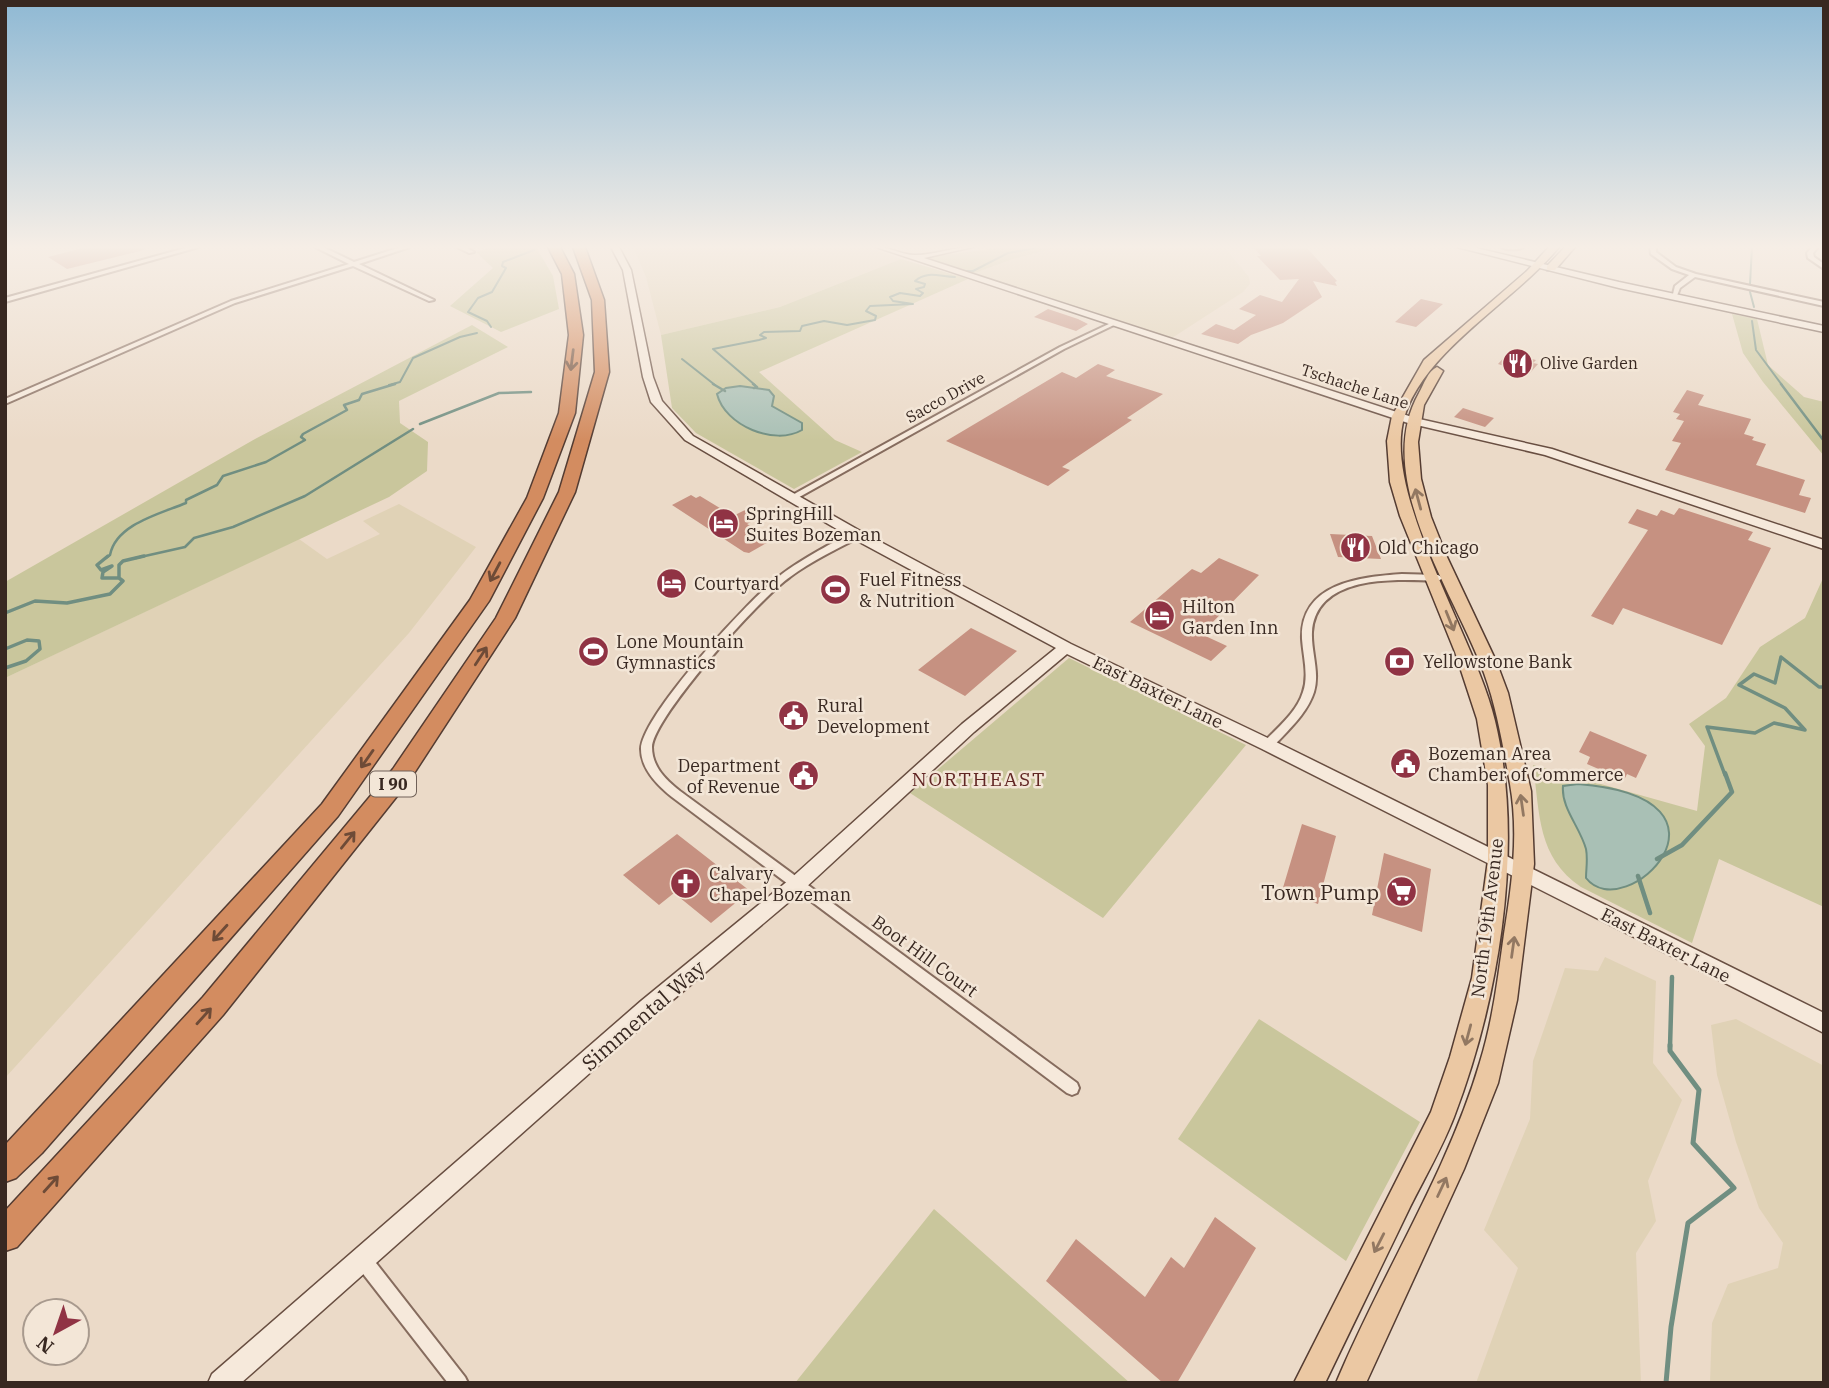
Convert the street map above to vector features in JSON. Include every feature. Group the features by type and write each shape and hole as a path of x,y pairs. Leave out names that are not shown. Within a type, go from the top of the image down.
{"highway":[{"name":"I 90","path":"5,1167 31,1142 330,810 479,601 535,498 567,413 576,335 573,312"},
{"name":"I 90","path":"5,1235 213,1006 401,775 505,618 568,492 602,372 599,312"}],"main road":[{"name":"East Baxter Lane","path":"635,312 648,377 660,407 689,438 857,535 1066,647 1268,745 1824,1024"},
{"name":"Tschache Lane","path":"1077,312 1405,419 1548,452 1824,545"},
{"name":"North 19th Avenue","path":"1351,1383 1468,1130 1488,1073 1507,987 1524,873 1526,832 1506,718 1489,663 1407,516 1398,482 1394,441 1428,362 1485,312"},
{"name":"North 19th Avenue","path":"1405,419 1443,362 1500,312"},
{"path":"1743,312 1824,329"},
{"name":"North 19th Avenue","path":"1309,1383 1443,1116 1483,978 1497,860 1498,785 1486,719 1442,578"},
{"name":"Simmental Way","path":"220,1383 649,1008 796,885 968,728 1066,647"}],"street":[{"path":"5,402 211,312"},
{"name":"Sacco Drive","path":"791,498 1062,348 1114,324"},
{"name":"Boot Hill Court","path":"857,535 786,575 765,593 661,717 648,741 649,766 665,786 1072,1088"},
{"path":"1268,745 1308,695 1310,683 1307,625 1310,615 1324,598 1346,585 1372,578 1442,578"},
{"path":"363,1260 459,1383"}],"shaded area":[{"path":"461,312 552,312 501,332"},
{"path":"655,312 760,312 661,335"},
{"path":"760,312 894,312 759,372 835,440 862,452 794,489 696,433 672,408 661,335"},
{"path":"1090,312 1212,312 1172,338"},
{"path":"1732,314 1757,319 1768,365 1804,397 1824,402 1824,456 1763,382 1743,353"},
{"path":"472,325 508,347 399,401 400,423 428,442 427,471 389,497 5,678 5,582 255,439"},
{"path":"740,386 769,390 774,396 772,406 802,423 802,430 778,436 752,430 740,424 722,405 717,394 726,388"},
{"path":"399,504 476,547 409,633 5,1078 5,678 299,539 327,559 380,534 363,521"},
{"path":"1824,576 1824,907 1719,859 1692,943 1581,887 1556,862 1548,848 1540,817 1533,765 1697,811 1705,746 1689,724 1726,698 1760,647 1805,618"},
{"path":"1069,658 1246,745 1103,918 910,793"},
{"path":"1578,784 1631,794 1660,812 1669,833 1663,855 1648,874 1626,886 1604,889 1586,878 1586,849 1563,794 1563,786"},
{"path":"1605,957 1656,981 1653,1063 1682,1100 1648,1181 1656,1221 1636,1253 1641,1383 1476,1383 1518,1268 1484,1230 1530,1119 1533,1061 1565,968 1598,971"},
{"path":"1259,1019 1420,1122 1346,1261 1178,1139"},
{"path":"1736,1019 1824,1066 1824,1383 1710,1383 1712,1323 1728,1284 1778,1268 1783,1243 1759,1208 1717,1075 1711,1025"},
{"path":"934,1209 1130,1383 795,1383"}],"building":[{"path":"1043,312 1056,312 1088,324 1076,331 1034,317"},
{"path":"1247,312 1300,312 1283,323 1251,335 1238,344 1201,334 1216,324 1234,330 1256,315"},
{"path":"1407,312 1434,312 1416,327 1395,322"},
{"name":"Olive Garden","path":"1508,353 1536,360 1533,363 1538,364 1529,374 1498,364"},
{"path":"1098,364 1115,370 1106,376 1163,394 1127,418 1132,420 1062,467 1070,470 1048,486 946,441 1062,372 1076,378"},
{"path":"1687,390 1704,395 1698,405 1751,419 1744,434 1754,437 1752,440 1766,444 1756,465 1805,480 1799,495 1811,498 1805,513 1665,470 1681,443 1672,441 1684,421 1676,419 1680,414 1673,412"},
{"path":"1463,408 1494,418 1485,427 1454,417"},
{"name":"SpringHill Suites Bozeman","path":"691,495 696,498 700,496 733,516 749,508 763,516 747,524 770,538 767,539 770,541 749,553 744,552 672,505"},
{"path":"1679,508 1753,532 1748,540 1771,548 1722,645 1623,608 1613,625 1591,616 1648,530 1628,523 1637,509 1657,516 1661,510 1674,515"},
{"name":"Old Chicago","path":"1330,534 1372,536 1381,559 1338,557"},
{"name":"Hilton Garden Inn","path":"1219,558 1259,575 1201,634 1227,646 1211,661 1130,622 1192,569 1201,573"},
{"path":"971,628 1017,651 965,696 918,670"},
{"path":"1590,731 1647,755 1636,778 1627,774 1624,780 1587,764 1590,757 1579,752"},
{"path":"1302,824 1336,836 1318,904 1282,891"},
{"name":"Calvary Chapel Bozeman","path":"677,834 750,891 711,923 674,893 659,905 623,875"},
{"name":"Town Pump","path":"1384,853 1431,869 1422,932 1372,915"},
{"path":"1215,1217 1256,1248 1177,1383 1163,1383 1046,1281 1076,1239 1145,1297 1171,1257 1184,1268"}],"waterway":[{"path":"468,312 487,321 491,327"},
{"path":"755,385 713,349 766,338 760,335 764,332 800,331 802,326 824,321 847,325 875,320 876,316 868,312"},
{"path":"1752,321 1756,350 1782,385"},
{"path":"389,385 400,382 413,358 460,337 477,333"},
{"path":"682,359 715,385"},
{"path":"106,558 121,535 130,528 186,503 186,500 217,485 223,476 266,462 305,440 301,437 303,434 347,410 344,405 359,400 362,394 395,384"},
{"path":"713,384 725,391"},
{"path":"753,384 757,387 754,388"},
{"path":"1781,384 1824,441"},
{"path":"420,424 499,393 531,392"},
{"path":"136,558 185,547 194,538 233,527 305,496 413,429"},
{"path":"108,556 97,565 101,570 112,566 103,572 102,578 119,578"},
{"path":"119,578 119,565 123,561 144,556"},
{"path":"5,613 35,601 67,603 110,594 123,581 119,578"},
{"path":"5,649 27,640 39,641 40,649 26,661 5,668"},
{"path":"1725,775 1707,727 1755,733 1774,723 1805,730 1785,708 1739,685 1754,674 1775,683 1781,657 1819,687 1824,687"},
{"path":"1657,859 1682,845 1732,792 1725,773"},
{"path":"1638,876 1650,913"},
{"path":"1670,1047 1672,977"},
{"path":"1666,1383 1671,1327 1688,1223 1734,1188 1693,1143 1699,1090 1670,1051 1670,1047"}],"place":[{"name":"Olive Garden","path":"1517,363"},
{"name":"SpringHill Suites Bozeman","path":"723,523"},
{"name":"Old Chicago","path":"1355,547"},
{"name":"Courtyard","path":"671,583"},
{"name":"Fuel Fitness & Nutrition","path":"836,589"},
{"name":"Hilton Garden Inn","path":"1159,616"},
{"name":"Lone Mountain Gymnastics","path":"593,651"},
{"name":"Yellowstone Bank","path":"1400,661"},
{"name":"Rural Development","path":"794,715"},
{"name":"Bozeman Area Chamber of Commerce","path":"1405,763"},
{"name":"Department of Revenue","path":"803,775"},
{"name":"Calvary Chapel Bozeman","path":"686,883"},
{"name":"Town Pump","path":"1402,892"}],"district":[{"name":"NORTHEAST","path":"979,779"}]}
